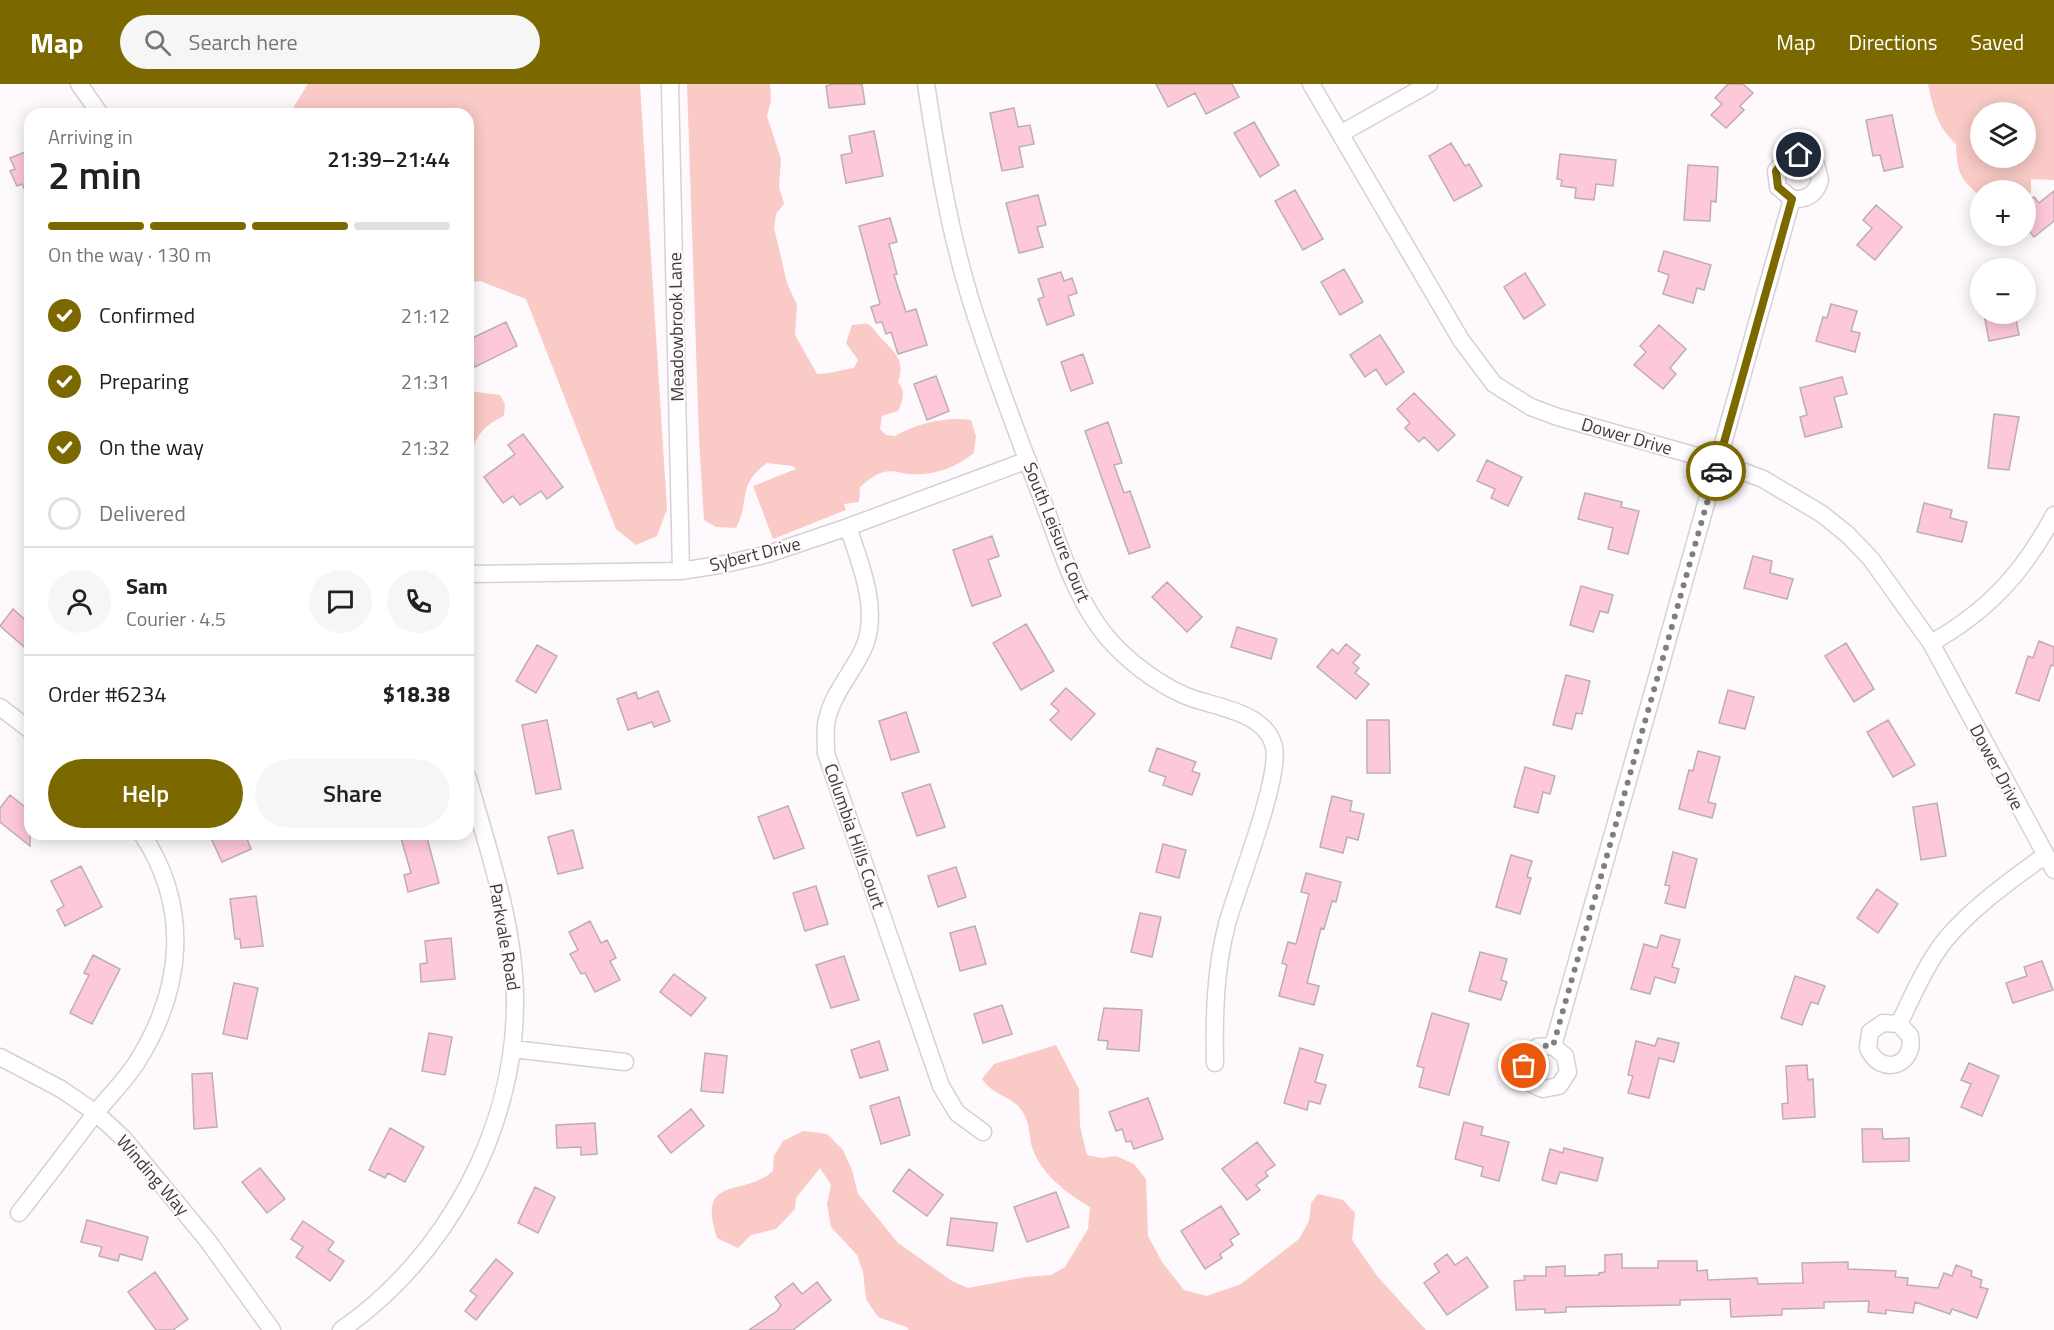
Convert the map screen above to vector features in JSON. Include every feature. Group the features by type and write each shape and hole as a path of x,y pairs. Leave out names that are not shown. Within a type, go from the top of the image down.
{"street":[{"path":"79,84 96,108"},
{"name":"Meadowbrook Lane","path":"670,84 681,571"},
{"name":"South Leisure Court","path":"926,84 944,187 968,288 1028,460 1078,591 1106,636 1127,658 1154,678 1185,696 1251,718 1268,733 1274,744 1274,775 1227,925 1220,959 1215,1000 1215,1064"},
{"name":"Dower Drive","path":"1311,84 1461,340 1494,384 1531,407 1558,417 1718,462 1763,479 1795,496 1848,535 1894,589 1931,643 2049,863"},
{"path":"1340,134 1429,84"},
{"path":"1553,1046 1792,199"},
{"name":"Sybert Drive","path":"474,574 681,571 768,554 848,527 1028,460"},
{"path":"1931,643 1964,624 1992,601 2015,576 2054,515"},
{"name":"Columbia Hills Court","path":"848,527 866,583 869,616 865,644 835,699 826,724 826,753 941,1086 957,1113 983,1132"},
{"path":"0,707 24,725"},
{"name":"Parkvale Road","path":"341,1330 409,1271 440,1232 465,1191 485,1148 503,1099 513,1049 515,1000 507,931 474,802"},
{"path":"19,1213 136,1063 149,1040 173,978 176,950 175,924 161,870 145,840"},
{"path":"1899,1024 1946,940 2006,884 2049,863"},
{"path":"513,1049 625,1062"},
{"name":"Winding Way","path":"0,1057 61,1089 96,1113 124,1139 182,1208 272,1330"}],"shaded area":[{"path":"308,84 640,84 667,509 657,536 636,545 616,529 526,299 480,281 474,282 474,108 293,108"},
{"path":"687,84 770,84 771,101 767,116 781,159 779,187 784,204 776,214 774,228 787,283 797,305 795,335 817,374 854,368 858,360 846,343 852,325 869,325 894,352 901,368 898,382 903,393 901,403 898,411 882,416 880,429 886,435 895,436 931,422 952,419 971,420 976,436 974,453 952,467 927,474 890,471 877,474 860,487 859,502 844,504 846,510 773,539 753,486 796,469 793,466 767,463 751,479 736,528 716,527 704,520 699,438"},
{"path":"1928,84 2054,84 2054,180 1970,180 1970,186 1963,179 1958,168 1956,144 1944,131 1934,109"},
{"path":"474,391 500,395 505,404 504,416 490,424 480,434 474,448"},
{"path":"1056,1045 1079,1089 1080,1126 1087,1155 1102,1158 1116,1156 1134,1164 1146,1179 1148,1236 1162,1262 1184,1290 1207,1296 1241,1284 1299,1239 1309,1221 1311,1203 1318,1194 1343,1200 1355,1213 1352,1240 1378,1277 1426,1330 908,1330 909,1328 878,1317 866,1299 863,1272 857,1255 831,1227 827,1204 831,1185 820,1168 796,1198 795,1209 776,1229 751,1235 738,1248 717,1238 712,1218 713,1204 718,1195 726,1190 761,1179 773,1171 774,1156 783,1141 803,1131 827,1134 843,1150 852,1170 858,1194 898,1243 952,1281 968,1288 1026,1277 1051,1275 1065,1267 1088,1229 1090,1207 1055,1182 1041,1166 1032,1147 1023,1112 1015,1103 991,1088 982,1079 994,1064"}],"building":[{"path":"862,84 865,104 829,108 826,86"},
{"path":"1156,84 1232,84 1239,97 1206,114 1195,93 1168,107"},
{"path":"1728,84 1743,84 1753,93 1740,106 1744,110 1726,128 1711,115 1722,104 1715,98"},
{"path":"1014,108 1018,127 1030,125 1034,144 1019,147 1023,167 1002,171 990,113"},
{"path":"1892,115 1903,167 1884,171 1880,155 1873,156 1866,120"},
{"path":"1254,122 1279,165 1260,177 1234,133"},
{"path":"874,131 883,176 846,183 841,155 852,153 849,136"},
{"path":"1451,143 1465,166 1469,164 1482,186 1454,201 1429,156"},
{"path":"24,152 24,188 22,184 17,186 10,171 15,169 10,158"},
{"path":"1560,154 1616,160 1613,186 1596,184 1594,200 1575,198 1576,188 1561,186 1562,180 1557,179"},
{"path":"1688,165 1718,167 1716,202 1711,201 1710,221 1684,220"},
{"path":"1295,190 1323,239 1303,250 1275,201"},
{"path":"2054,191 2054,221 2036,235 2036,199 2039,203"},
{"path":"1038,195 1046,225 1037,227 1043,247 1019,253 1006,203"},
{"path":"1876,205 1902,227 1875,260 1857,245 1872,228 1863,220"},
{"path":"890,218 897,242 889,244 897,274 894,275 906,312 916,309 927,345 898,354 891,332 886,334 882,322 876,323 871,307 880,304 859,226"},
{"path":"1664,251 1711,265 1704,290 1697,288 1693,303 1663,294 1669,275 1658,271"},
{"path":"1344,269 1363,302 1340,315 1321,282"},
{"path":"1061,272 1064,281 1072,278 1077,293 1068,296 1074,315 1047,325 1038,299 1044,297 1038,279"},
{"path":"1525,273 1545,305 1524,319 1504,287"},
{"path":"1831,304 1857,311 1851,331 1860,333 1855,352 1816,341 1823,317 1827,318"},
{"path":"506,322 517,346 475,367 474,337"},
{"path":"1986,324 2017,324 2019,335 1989,341"},
{"path":"1659,325 1686,349 1670,368 1676,374 1663,389 1634,365 1646,352 1640,346"},
{"path":"1380,335 1404,372 1386,385 1376,369 1365,377 1350,355"},
{"path":"1083,354 1093,383 1071,391 1061,362"},
{"path":"936,376 949,411 927,420 914,384"},
{"path":"1842,377 1847,394 1834,397 1842,427 1805,437 1800,417 1807,415 1800,388"},
{"path":"1414,393 1455,435 1438,451 1424,437 1419,442 1405,428 1410,423 1397,409"},
{"path":"1994,414 2019,417 2009,470 1988,468"},
{"path":"1108,422 1122,463 1114,465 1124,493 1130,491 1150,547 1129,554 1085,431"},
{"path":"523,434 563,487 547,499 541,491 520,505 513,496 503,503 484,477 515,454 508,445"},
{"path":"1487,460 1522,477 1508,506 1491,498 1495,489 1477,481"},
{"path":"1585,493 1622,502 1621,507 1639,511 1628,554 1608,549 1613,528 1578,519"},
{"path":"1924,503 1952,510 1950,518 1967,522 1962,542 1917,532"},
{"path":"992,536 999,556 988,560 1001,596 972,606 953,550"},
{"path":"1753,556 1772,561 1770,573 1793,579 1787,599 1744,588"},
{"path":"1167,582 1202,617 1187,632 1152,597"},
{"path":"1581,586 1613,595 1608,613 1600,611 1593,632 1570,625"},
{"path":"13,609 24,619 24,647 0,626"},
{"path":"1026,624 1054,671 1021,690 993,643"},
{"path":"1237,627 1277,639 1271,659 1231,647"},
{"path":"2039,641 2054,647 2054,666 2051,665 2039,701 2016,693 2028,656 2033,658"},
{"path":"1846,643 1874,689 1854,702 1825,656"},
{"path":"1346,644 1360,655 1353,663 1359,668 1355,673 1369,684 1356,699 1317,667 1332,649 1338,654"},
{"path":"537,645 557,656 536,693 516,681"},
{"path":"1566,675 1590,681 1582,714 1576,713 1572,729 1553,725"},
{"path":"1066,688 1095,714 1071,740 1050,720 1059,711 1051,704"},
{"path":"1728,690 1754,697 1745,729 1719,723"},
{"path":"658,691 670,721 654,727 652,722 628,730 617,699 636,692 638,699"},
{"path":"906,712 919,752 891,760 879,721"},
{"path":"547,720 561,789 536,794 522,725"},
{"path":"1367,720 1389,720 1390,773 1367,773"},
{"path":"1888,720 1915,765 1893,777 1867,732"},
{"path":"1157,748 1196,762 1192,771 1200,774 1192,795 1163,785 1166,777 1149,771"},
{"path":"1698,751 1720,757 1708,802 1716,804 1712,818 1679,809 1689,770 1693,771"},
{"path":"1525,767 1555,776 1550,794 1543,792 1538,813 1514,807"},
{"path":"930,784 945,827 917,836 902,793"},
{"path":"10,795 24,806 24,840 30,840 30,846 0,822 0,808"},
{"path":"1332,796 1352,801 1350,811 1364,814 1358,840 1347,837 1343,853 1320,847"},
{"path":"1937,803 1946,856 1921,860 1913,807"},
{"path":"788,806 804,848 774,859 758,817"},
{"path":"573,830 583,868 558,874 548,837"},
{"path":"212,840 247,840 251,849 222,862"},
{"path":"402,840 428,840 439,883 408,892 404,875 411,873"},
{"path":"1163,844 1186,850 1179,878 1156,872"},
{"path":"1673,852 1697,859 1685,908 1665,903 1670,886 1665,885"},
{"path":"1511,855 1532,861 1527,877 1531,878 1520,914 1496,907"},
{"path":"81,866 102,907 65,926 57,910 64,906 51,881"},
{"path":"956,867 966,897 938,907 928,876"},
{"path":"1306,873 1341,882 1336,902 1332,901 1324,929 1321,928 1307,983 1319,986 1314,1005 1279,996 1287,965 1282,963 1288,942 1296,944 1309,894 1301,892"},
{"path":"816,886 828,924 805,931 793,893"},
{"path":"1877,889 1898,904 1878,933 1857,918"},
{"path":"256,896 263,946 241,948 240,939 235,939 230,899"},
{"path":"1140,913 1161,917 1152,957 1131,952"},
{"path":"590,921 601,943 607,940 616,958 610,961 620,980 595,992 585,973 581,974 570,954 578,950 569,932"},
{"path":"975,926 986,964 960,971 950,933"},
{"path":"1661,935 1680,940 1672,967 1679,969 1675,983 1655,977 1650,994 1631,989 1644,944 1657,948"},
{"path":"451,938 455,979 421,982 420,964 427,963 425,941"},
{"path":"1480,952 1507,959 1501,980 1507,982 1501,1000 1469,991"},
{"path":"93,955 120,969 92,1024 70,1013 89,975 84,973"},
{"path":"844,956 859,1000 831,1008 816,965"},
{"path":"2042,961 2053,990 2013,1003 2006,983 2027,976 2024,967"},
{"path":"674,974 706,998 691,1016 660,992"},
{"path":"1795,976 1825,986 1818,1004 1811,1002 1802,1025 1781,1018"},
{"path":"234,983 258,988 247,1039 223,1034"},
{"path":"1002,1005 1012,1034 983,1043 974,1014"},
{"path":"1104,1008 1142,1010 1139,1051 1107,1049 1108,1041 1098,1040"},
{"path":"1432,1013 1469,1024 1449,1095 1419,1087 1424,1068 1417,1066"},
{"path":"429,1033 452,1037 445,1075 422,1071"},
{"path":"1658,1038 1679,1043 1674,1062 1659,1058 1649,1098 1628,1093 1633,1076 1628,1075 1636,1041 1655,1046"},
{"path":"879,1041 888,1070 860,1078 851,1050"},
{"path":"1300,1048 1323,1055 1315,1082 1326,1085 1320,1104 1309,1101 1307,1110 1284,1103"},
{"path":"705,1053 727,1056 723,1093 701,1091"},
{"path":"1969,1063 1999,1076 1982,1116 1961,1107 1971,1084 1961,1080"},
{"path":"1807,1065 1808,1080 1813,1079 1815,1117 1783,1119 1782,1104 1788,1103 1786,1066"},
{"path":"212,1073 217,1127 194,1129 192,1074"},
{"path":"899,1097 910,1135 881,1144 870,1106"},
{"path":"1148,1098 1163,1139 1134,1149 1131,1141 1126,1142 1122,1129 1116,1131 1109,1112"},
{"path":"691,1109 704,1126 671,1153 658,1136"},
{"path":"1464,1122 1483,1127 1481,1135 1509,1142 1499,1181 1481,1176 1483,1167 1455,1159"},
{"path":"595,1123 597,1154 581,1155 581,1147 557,1148 556,1125"},
{"path":"390,1128 424,1147 405,1182 388,1173 385,1178 369,1170"},
{"path":"1862,1129 1882,1129 1883,1139 1909,1138 1909,1161 1863,1162"},
{"path":"1257,1142 1275,1165 1265,1172 1268,1176 1256,1185 1260,1190 1247,1200 1222,1169"},
{"path":"1564,1148 1603,1158 1597,1181 1560,1172 1556,1184 1542,1180 1550,1149 1563,1153"},
{"path":"260,1168 285,1199 267,1213 242,1182"},
{"path":"909,1169 943,1195 927,1216 893,1191"},
{"path":"535,1187 555,1197 538,1233 518,1223"},
{"path":"1056,1192 1069,1227 1027,1242 1014,1207"},
{"path":"1221,1206 1239,1234 1230,1240 1233,1245 1220,1254 1222,1258 1205,1269 1181,1231"},
{"path":"951,1218 997,1223 993,1251 947,1245"},
{"path":"87,1220 148,1237 142,1260 120,1254 118,1261 99,1256 102,1247 81,1242"},
{"path":"303,1221 334,1242 328,1250 344,1261 330,1281 296,1257 303,1247 291,1239"},
{"path":"1447,1254 1455,1265 1467,1257 1488,1287 1447,1315 1424,1283 1439,1272 1434,1264"},
{"path":"1622,1254 1622,1268 1658,1268 1658,1261 1697,1261 1697,1271 1707,1270 1708,1280 1757,1278 1758,1284 1803,1283 1802,1263 1848,1262 1848,1269 1896,1271 1895,1277 1908,1278 1907,1285 1938,1288 1944,1273 1952,1276 1956,1265 1972,1271 1971,1276 1982,1280 1980,1287 1988,1289 1977,1318 1952,1309 1950,1314 1915,1302 1913,1313 1886,1310 1886,1314 1868,1312 1869,1301 1824,1302 1824,1308 1782,1309 1782,1315 1731,1317 1730,1299 1680,1300 1680,1305 1566,1307 1566,1312 1545,1313 1545,1309 1516,1310 1514,1281 1525,1280 1524,1276 1546,1276 1546,1267 1565,1266 1565,1276 1599,1275 1605,1272 1605,1255"},
{"path":"496,1259 513,1273 476,1320 465,1311 477,1296 470,1291"},
{"path":"155,1272 188,1319 173,1330 156,1330 128,1292"},
{"path":"817,1282 831,1300 793,1330 749,1330 777,1311 781,1305 775,1297 793,1283 802,1294"}],"way so far":[{"path":"1524,1066 1530,1052 1537,1047 1553,1046 1716,471"}],"route":[{"path":"1716,471 1792,199 1784,195 1778,187 1776,171 1786,158 1799,155"}]}
